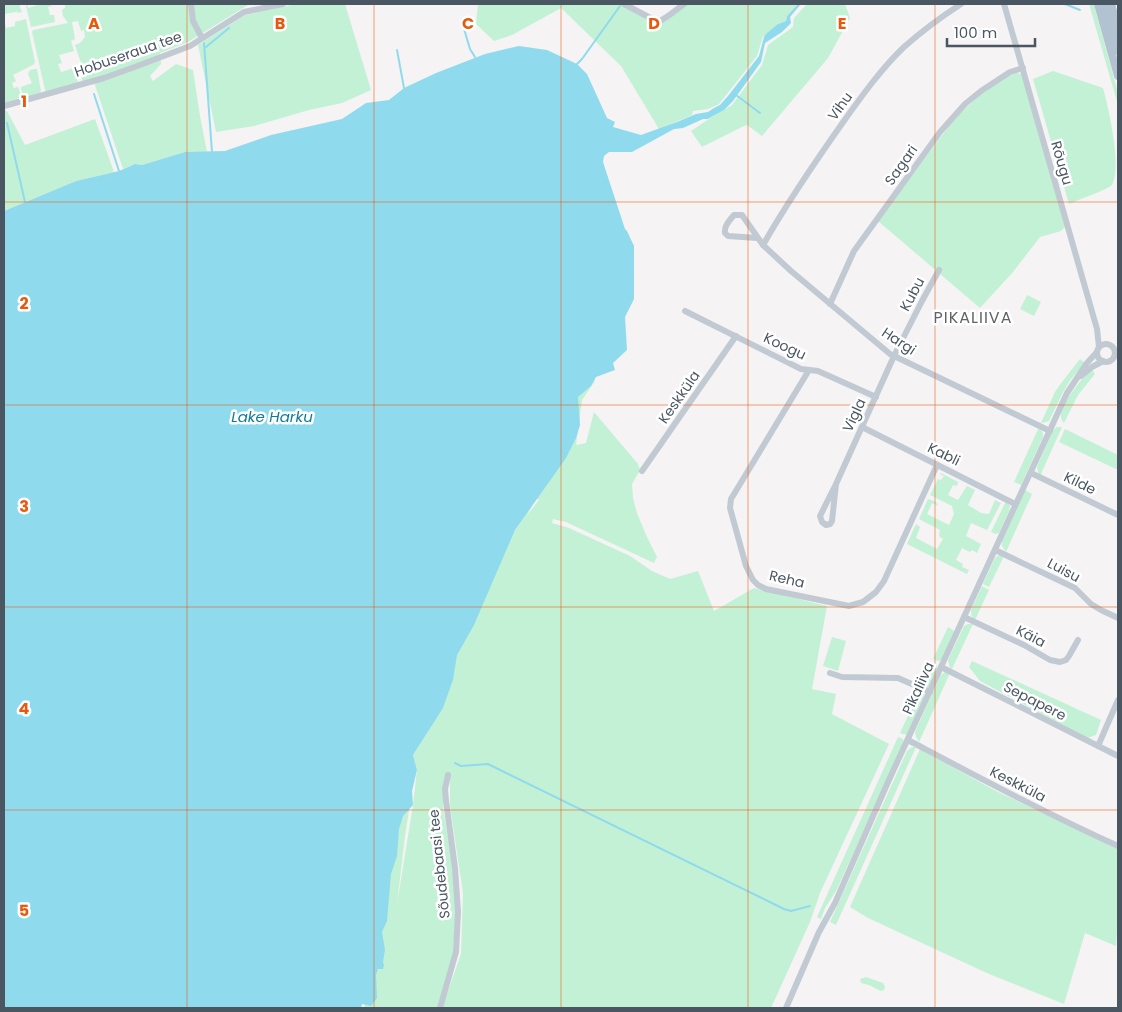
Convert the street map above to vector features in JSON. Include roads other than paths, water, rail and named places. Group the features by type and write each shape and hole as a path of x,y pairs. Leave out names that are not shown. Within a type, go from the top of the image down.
{"main road":[{"path":"1098,4 1118,76"},
{"path":"1105,4 1118,51"},
{"path":"1111,4 1118,27"}],"street":[{"path":"191,4 193,21 202,38"},
{"name":"Hobuseraua tee","path":"4,106 104,78 190,46 244,12 283,4"},
{"path":"624,4 658,22 684,4"},
{"name":"Vihu","path":"763,245 789,201 836,132 880,73 920,33 962,4"},
{"name":"Rõugu","path":"1004,4 1097,329 1098,349"},
{"name":"Sagari","path":"830,304 854,251 940,132 965,104 981,91 1010,72 1022,68"},
{"name":"Hargi","path":"757,238 728,236 725,234 726,224 734,215 742,215 763,245 830,304 894,356 1050,431"},
{"name":"Kubu","path":"894,356 939,270"},
{"name":"Koogu","path":"685,312 801,369 818,371 876,397"},
{"name":"Rõugu","path":"1097,329 1112,345"},
{"name":"Keskküla","path":"642,471 736,336"},
{"path":"1103,362 1098,358 1098,349 1102,345 1112,345"},
{"name":"Pikaliiva","path":"1076,380 1092,367 1110,361 1116,355 1112,345"},
{"name":"Pikaliiva","path":"786,1008 1067,393 1087,362 1098,349"},
{"name":"Vigla","path":"836,484 832,521 826,525 822,522 820,516 894,356"},
{"name":"Reha","path":"809,370 731,499 730,508 746,566 752,580 758,585 766,589 849,606 863,602 876,592 884,581 937,464"},
{"name":"Kabli","path":"862,428 1015,504"},
{"name":"Kilde","path":"1031,473 1118,515"},
{"name":"Luisu","path":"995,550 1075,588 1100,610 1118,618"},
{"name":"Käia","path":"964,617 1055,662 1066,660 1078,640"},
{"name":"Sepapere","path":"942,667 1118,756"},
{"path":"830,673 842,677 898,678 930,692"},
{"path":"1098,746 1118,700"},
{"name":"Keskküla","path":"908,740 1027,803 1118,846"},
{"name":"Sõudebaasi tee","path":"440,1008 456,952 458,918 457,882 446,801 448,775"}],"water":[{"name":"Lake Harku","path":"798,4 801,4 790,17 791,23 782,32 765,43 761,62 733,101 724,110 708,119 703,119 683,128 674,129 632,152 609,152 604,156 603,162 625,229 634,246 634,299 625,317 627,350 613,363 615,370 596,377 591,386 578,397 580,425 576,438 566,458 515,530 474,625 457,655 453,680 443,708 413,755 417,770 412,791 413,805 403,816 399,829 397,856 391,874 387,921 382,932 385,950 384,965 383,969 378,969 376,975 377,998 371,1006 362,1004 361,1008 4,1008 4,211 76,181 119,171 135,164 142,165 185,152 225,151 271,135 342,119 366,103 389,100 404,88 436,73 485,54 519,46 547,50 577,64 587,74 607,118 615,122 613,127 641,135 696,114 708,112 720,105 759,56 764,37 767,33 778,24 786,21 787,16"}],"waterway":[{"path":"1065,4 1080,10"},
{"path":"577,64 620,6"},
{"path":"462,22 470,49 475,57"},
{"path":"206,47 229,28"},
{"path":"204,43 212,152"},
{"path":"397,50 404,88"},
{"path":"94,94 119,171"},
{"path":"736,95 760,113"},
{"path":"7,123 25,202"},
{"path":"455,763 461,766 488,764 784,909 791,911 810,906"}],"district":[{"name":"PIKALIIVA","path":"973,317"}]}
